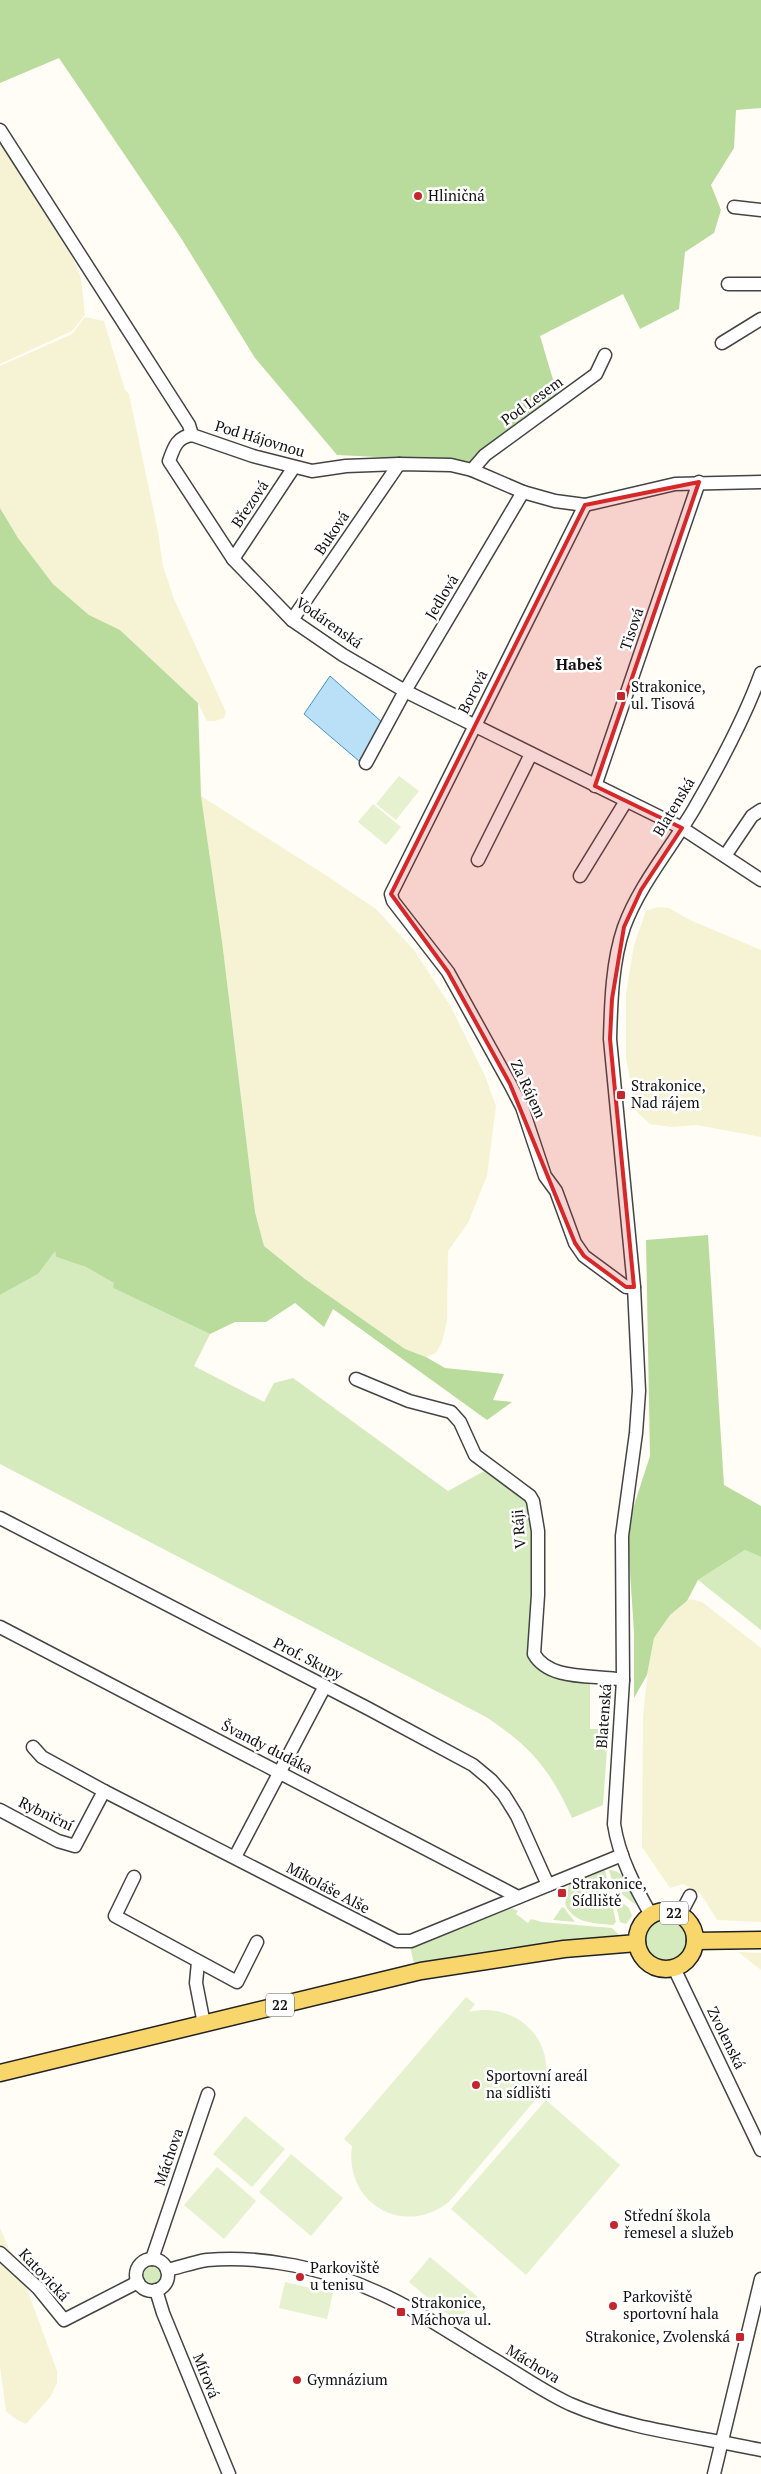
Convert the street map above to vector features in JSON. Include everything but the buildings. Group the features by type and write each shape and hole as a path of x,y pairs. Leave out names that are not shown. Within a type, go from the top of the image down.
{"main road":[{"name":"22","path":"0,2072 421,1971 564,1949 637,1943 640,1927 651,1916 665,1912 680,1915 691,1926 695,1941 689,1958 674,1968"},
{"name":"22","path":"695,1941 761,1940"},
{"path":"637,1943 639,1952 649,1964 657,1968 674,1968"}],"street":[{"name":"Pod Hájovnou","path":"0,130 189,425 192,435 253,456 312,471 346,466 451,465 472,470 523,492 555,501 585,506 675,484 761,482"},
{"path":"734,207 761,210"},
{"path":"728,284 761,284"},
{"path":"722,343 761,319"},
{"name":"Pod Lesem","path":"472,470 485,455 596,374 605,355"},
{"name":"Vodárenská","path":"192,435 182,436 174,446 169,461 233,559 292,620 343,655 405,691 682,828 761,880"},
{"name":"Buková","path":"292,620 399,464"},
{"name":"Březová","path":"233,559 294,467"},
{"name":"Tisová","path":"595,786 699,482"},
{"name":"Jedlová","path":"366,763 405,691 523,492"},
{"name":"Borová","path":"391,894 585,506"},
{"name":"Blatenská","path":"651,1916 616,1838 614,1811 623,1680 624,1512 636,1433 639,1391 634,1287 610,1040 612,999 617,958 624,927 642,890 682,828 749,705 761,673"},
{"path":"478,860 531,754"},
{"path":"580,876 626,801"},
{"path":"725,856 752,816 761,810"},
{"name":"Za Rájem","path":"391,894 393,901 448,972 510,1084 522,1107 545,1176 556,1191 575,1244 584,1256 626,1287 634,1287"},
{"name":"V Ráji","path":"356,1379 409,1401 451,1412 460,1422 475,1455 530,1496 535,1508 538,1531 538,1595 534,1654 538,1660 552,1670 623,1680"},
{"name":"Prof. Skupy","path":"0,1518 325,1686 473,1765 491,1780 504,1795 517,1816 548,1885"},
{"name":"Švandy dudáka","path":"0,1627 518,1897"},
{"path":"235,1858 325,1686"},
{"name":"Mikoláše Alše","path":"33,1747 42,1757 397,1941 411,1941 622,1855"},
{"name":"Rybniční","path":"0,1810 58,1841 75,1846 104,1790"},
{"path":"134,1877 114,1916 198,1962 237,1982 257,1942"},
{"path":"680,1915 690,1896"},
{"path":"198,1962 196,1983 204,2024"},
{"name":"Zvolenská","path":"674,1968 761,2150"},
{"name":"Máchova","path":"152,2259 208,2094"},
{"name":"Katovická","path":"0,2253 38,2288 64,2320 138,2282"},
{"path":"152,2259 162,2263 167,2270 166,2282 156,2290 144,2289 138,2282 136,2274 139,2265 152,2259"},
{"name":"Máchova","path":"167,2270 206,2260 230,2260 269,2263 311,2270 352,2282 378,2292 411,2310 570,2404 606,2418 761,2450"},
{"path":"714,2474 720,2441 761,2279"},
{"name":"Mírová","path":"156,2290 163,2313 229,2474"}],"highlighted area":[{"path":"699,482 595,786 682,828 641,890 624,927 612,999 610,1039 634,1287 626,1287 584,1256 575,1243 510,1084 448,972 391,894 585,505"}],"shaded area":[{"path":"0,135 68,247 81,278 85,315 72,331 0,364"},
{"path":"85,317 104,321 125,390 129,394 158,532 163,566 174,599 226,712 224,718 207,721 198,703 120,630 89,615 53,584 18,538 0,508 0,366 72,334"},
{"path":"201,796 376,909 414,950 451,1007 485,1076 496,1106 487,1176 468,1223 448,1251 447,1321 442,1342 436,1353 426,1357 405,1349 305,1279 264,1246 255,1212 222,941"},
{"path":"658,907 669,908 690,920 761,950 761,1137 697,1125 671,1127 650,1124 636,1111 626,1058 626,993 634,945 646,911"},
{"path":"690,1599 702,1602 761,1648 761,1922 717,1920 701,1894 683,1884 670,1888 642,1847 643,1716 654,1638 670,1615"},
{"path":"738,1952 761,1953 761,1970"},
{"path":"0,2228 30,2297 57,2371 57,2383 51,2396 26,2424 17,2420 6,2411 0,2367"}],"green space":[{"path":"0,0 761,0 761,108 736,110 734,148 711,185 721,210 714,233 685,252 679,309 640,329 623,294 540,336 560,403 470,466 398,458 337,455 255,358 181,238 59,58 0,83"},
{"path":"0,508 18,538 53,584 89,615 120,630 198,703 201,796 222,941 255,1212 264,1246 305,1279 405,1349 426,1357 445,1368 504,1374 493,1400 512,1402 487,1420 333,1309 324,1327 295,1303 266,1322 235,1322 210,1334 113,1288 114,1283 86,1267 56,1257 55,1251 38,1274 0,1295"},
{"path":"399,776 419,791 396,820 376,804"},
{"path":"373,804 401,827 386,845 358,822"},
{"path":"708,1235 724,1485 761,1506 761,1557 745,1550 698,1580 687,1601 670,1615 654,1638 647,1675 634,1698 634,1632 627,1527 650,1456 646,1240"},
{"path":"55,1250 56,1257 86,1267 115,1283 113,1288 210,1334 194,1366 264,1402 274,1383 293,1378 448,1491 486,1470 534,1499 534,1656 590,1681 590,1729 603,1729 608,1735 603,1805 572,1818 547,1772 537,1760 515,1738 486,1717 0,1464 0,1295 38,1274"},
{"path":"745,1550 761,1557 761,1630 698,1580"},
{"path":"605,1870 616,1922 613,1925 592,1923 579,1919 569,1911 565,1904 569,1884"},
{"path":"609,1870 615,1871 624,1878 636,1905 614,1888"},
{"path":"614,1896 629,1908 632,1916 626,1924 620,1922"},
{"path":"562,1907 564,1908 575,1922 553,1920"},
{"path":"512,1908 518,1911 516,1914 528,1923 531,1919 542,1922 612,1928 619,1935 512,1947 414,1964 410,1946"},
{"path":"665,1918 677,1922 683,1928 687,1940 683,1952 677,1958 665,1962 653,1958 647,1952 643,1940 647,1928 653,1922"},
{"path":"466,1997 475,2004 469,2012 488,2010 506,2014 521,2021 534,2033 542,2047 546,2064 544,2081 536,2099 449,2202 431,2212 413,2216 396,2215 380,2209 367,2198 357,2184 352,2166 352,2146 344,2139"},
{"path":"546,2100 620,2165 526,2275 451,2209"},
{"path":"245,2116 285,2149 252,2187 213,2154"},
{"path":"291,2154 343,2198 311,2236 259,2192"},
{"path":"217,2167 256,2201 224,2239 184,2205"},
{"path":"430,2257 478,2297 457,2322 409,2282"},
{"path":"152,2266 158,2269 161,2275 158,2281 152,2284 146,2281 143,2275 146,2269"},
{"path":"285,2282 333,2293 327,2319 279,2308"}],"water":[{"path":"330,676 383,723 359,761 304,714"}],"place":[{"name":"Hliničná","path":"418,196"},
{"name":"Strakonice, ul. Tisová","path":"621,696"},
{"name":"Strakonice, Nad rájem","path":"621,1095"},
{"name":"Strakonice, Sídliště","path":"562,1893"},
{"name":"Sportovní areál na sídlišti","path":"476,2085"},
{"name":"Střední škola řemesel a služeb","path":"614,2225"},
{"name":"Parkoviště u tenisu","path":"300,2277"},
{"name":"Parkoviště sportovní hala","path":"613,2306"},
{"name":"Strakonice, Máchova ul.","path":"401,2312"},
{"name":"Strakonice, Zvolenská","path":"740,2337"},
{"name":"Gymnázium","path":"297,2380"}],"district":[{"name":"Habeš","path":"579,664"}]}
